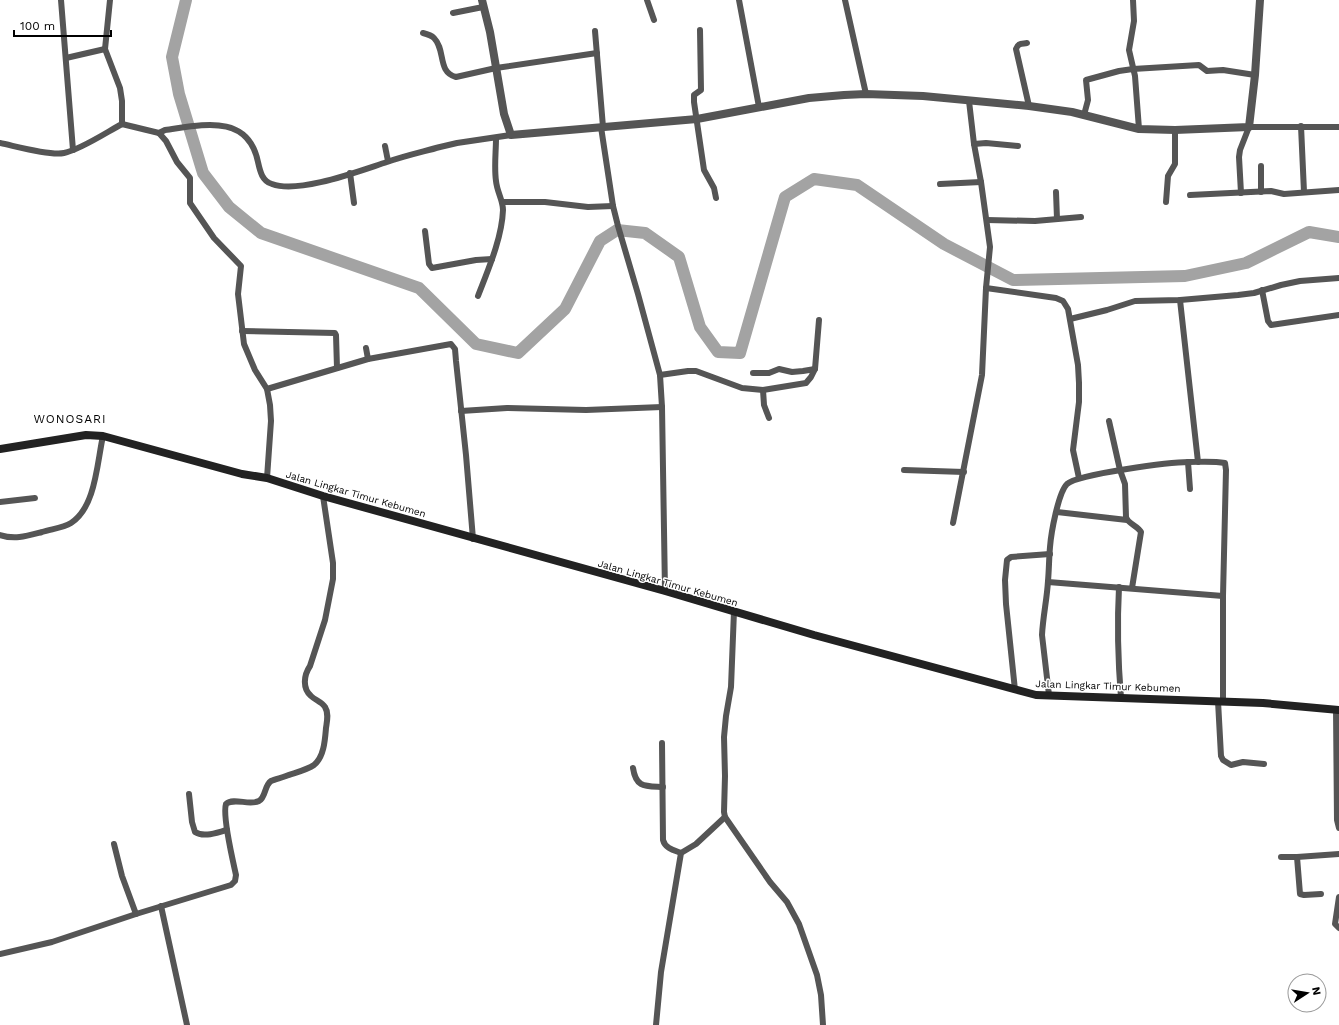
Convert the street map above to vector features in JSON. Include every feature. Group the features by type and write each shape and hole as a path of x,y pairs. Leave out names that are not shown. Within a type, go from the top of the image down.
{"main road":[{"name":"Jalan Lingkar Timur Kebumen","path":"0,449 86,436 103,436 242,474 267,478 323,496 473,539 665,591 814,635 1036,695 1221,701 1282,704 1337,709"}],"street":[{"path":"61,0 73,150"},
{"path":"110,0 105,49 120,88 122,101 122,124"},
{"path":"647,0 654,20"},
{"path":"738,0 759,107"},
{"path":"845,0 866,94"},
{"path":"1133,0 1134,21 1129,50 1133,69 1139,129"},
{"path":"1241,193 1239,157 1240,150 1249,127 1255,75 1260,0"},
{"path":"453,12 483,3 504,114 511,135"},
{"path":"700,30 701,90 695,94 694,99 704,170 712,183 716,198"},
{"path":"595,31 602,127 614,206 618,226 660,375 662,407 665,591"},
{"path":"423,33 433,37 436,40 439,46 444,69 451,76 456,77 496,68 597,53"},
{"path":"1027,43 1020,44 1016,49 1029,106"},
{"path":"66,58 105,49"},
{"path":"1084,115 1088,100 1086,80 1119,71 1199,65 1207,72 1223,70 1255,75"},
{"path":"0,143 51,154 64,153 73,150 122,124 162,132 206,124 221,124 239,131 252,145 260,171 268,183 285,187 302,186 457,143 511,135 698,119 809,98 844,95 866,94 923,96 1029,106 1084,115 1139,129 1175,130 1301,126 1339,127"},
{"path":"953,523 982,375 986,285 990,247 969,101"},
{"path":"1301,126 1304,192"},
{"path":"1166,202 1168,176 1175,164 1175,130"},
{"path":"162,132 177,162 190,181 190,203 214,238 241,266 238,294 244,344 249,358 267,389 271,421 267,478"},
{"path":"478,296 494,254 503,211 502,202 497,192 495,180 496,138"},
{"path":"974,144 986,143 1018,146"},
{"path":"385,146 388,161"},
{"path":"1260,192 1261,166"},
{"path":"350,173 354,203"},
{"path":"940,184 981,182"},
{"path":"1190,195 1271,191 1284,194 1339,190"},
{"path":"1056,192 1057,219"},
{"path":"502,202 545,202 588,207 614,206"},
{"path":"986,220 1035,221 1081,217"},
{"path":"425,231 429,264 432,268 476,260 492,259"},
{"path":"1070,319 1107,310 1135,301 1180,300 1238,295 1300,281 1339,278"},
{"path":"986,285 1056,298 1065,304 1070,319 1078,365 1079,402 1073,450 1079,478"},
{"path":"1262,290 1268,321 1271,325 1339,315"},
{"path":"1180,300 1198,462"},
{"path":"660,375 696,371 742,388 762,390 806,383 815,369 819,320"},
{"path":"242,331 335,333 337,368"},
{"path":"267,389 368,359 451,344 454,347 455,352 473,539"},
{"path":"366,348 368,359"},
{"path":"753,373 769,373 779,369 792,372 815,369"},
{"path":"762,390 764,405 769,418"},
{"path":"461,411 507,408 586,410 662,407"},
{"path":"1109,421 1120,470 1125,484 1127,520"},
{"path":"0,535 7,538 18,538 70,524 78,518 91,494 103,436"},
{"path":"1188,462 1190,489"},
{"path":"1049,695 1042,635 1048,582 1050,545 1063,489 1068,483 1079,478 1120,470 1188,462 1225,463 1226,516 1223,596 1221,756 1223,760 1231,765 1243,762 1264,764"},
{"path":"904,470 964,472"},
{"path":"0,954 52,942 161,906 231,885 235,881 236,876 227,830 225,806 228,802 234,801 252,803 260,801 271,781 314,765 324,748 328,714 326,708 311,697 307,692 305,685 306,672 310,666 325,620 333,579 333,563 323,496"},
{"path":"0,502 35,498"},
{"path":"1057,512 1127,520 1141,532 1132,588"},
{"path":"1015,690 1006,604 1005,580 1007,562 1011,557 1050,554"},
{"path":"1048,582 1223,596"},
{"path":"1119,587 1118,657 1121,698"},
{"path":"734,611 731,687 724,737 725,817 770,882 787,902 798,924 817,975 824,1025"},
{"path":"1337,709 1337,820 1339,828"},
{"path":"662,743 663,841 668,848 681,853"},
{"path":"633,768 634,778 640,784 652,787 663,787"},
{"path":"189,794 192,822 195,832 198,834 213,834 227,830"},
{"path":"656,1025 661,972 681,853 696,844 725,817"},
{"path":"114,844 122,876 136,914"},
{"path":"1281,857 1339,854"},
{"path":"1297,857 1300,894 1321,894"},
{"path":"1339,897 1335,924 1339,928"},
{"path":"161,906 187,1025"}],"waterway":[{"path":"186,0 172,57 179,94 203,173 229,207 261,233 419,288 476,344 518,353 565,309 600,241 617,230 645,233 679,257 700,327 718,352 740,353 785,197 814,179 857,185 944,244 1013,280 1185,276 1246,263 1309,232 1339,237"}],"district":[{"name":"WONOSARI","path":"70,419"}]}
